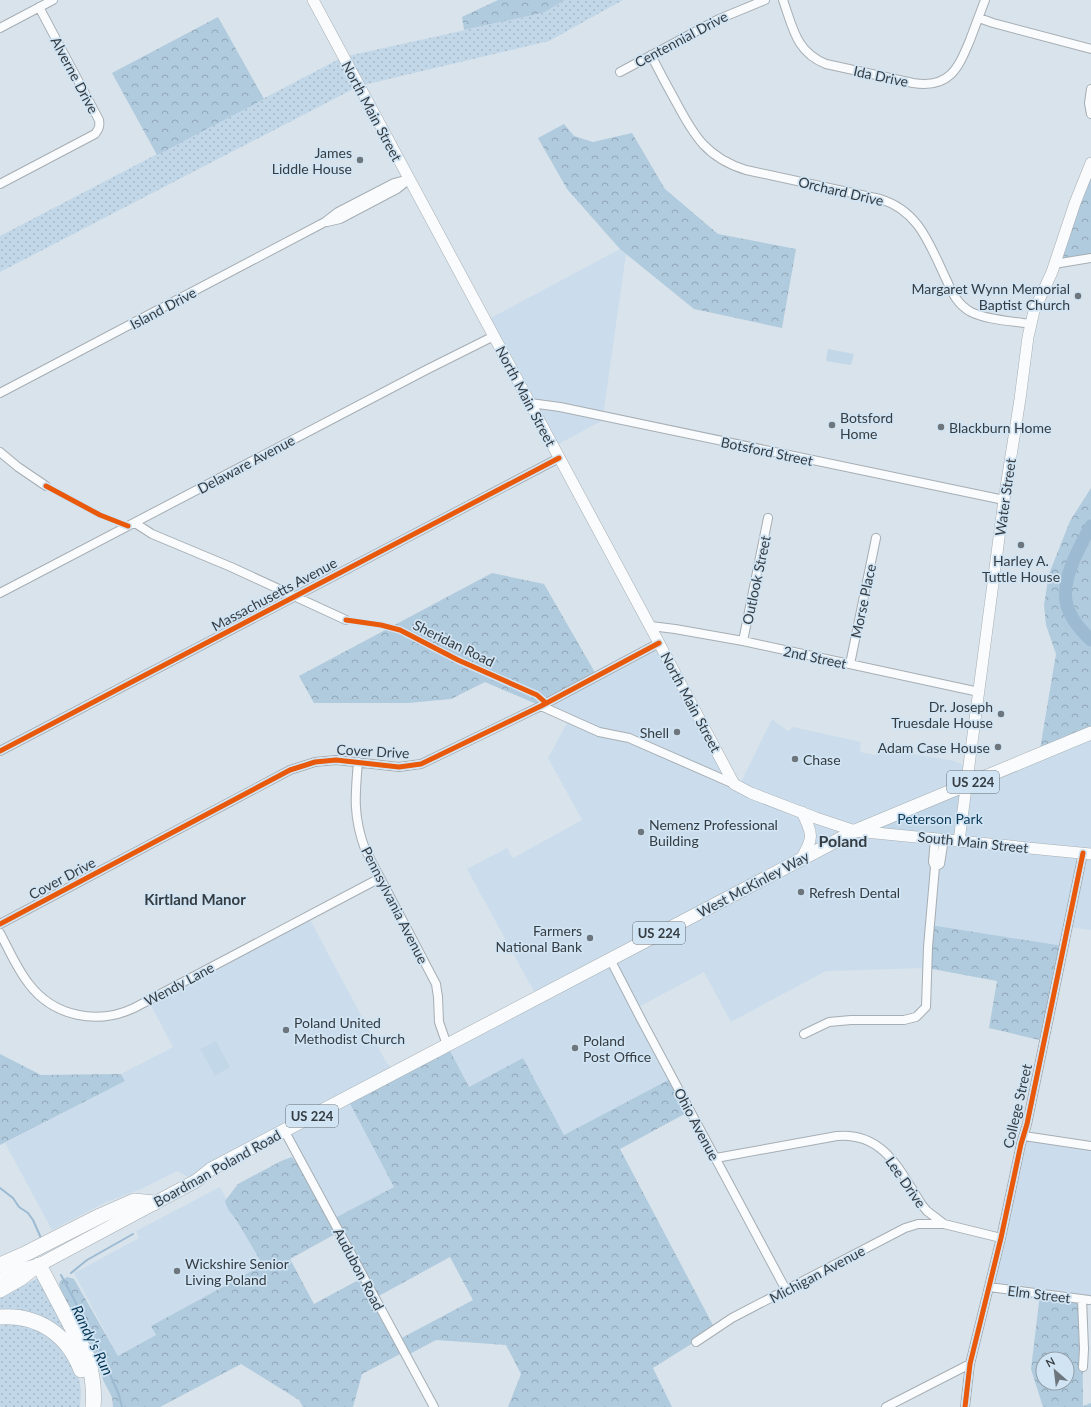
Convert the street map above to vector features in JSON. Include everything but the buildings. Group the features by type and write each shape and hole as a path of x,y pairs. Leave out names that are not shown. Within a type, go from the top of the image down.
{"highway":[{"path":"0,1265 134,1201 154,1203"},
{"path":"39,1265 88,1358 92,1375 94,1398 93,1407"},
{"path":"0,1317 15,1317 41,1324 50,1329 67,1344 76,1357 82,1372 86,1389 86,1407"}],"main road":[{"name":"North Main Street","path":"312,0 651,626 734,784"},
{"name":"Water Street","path":"959,841 1004,500 1030,324 1091,163"},
{"name":"US 224","path":"855,831 1091,734"},
{"path":"734,784 802,812 855,831"},
{"path":"801,859 809,846 811,834 810,828 802,812"},
{"name":"South Main Street","path":"855,831 1087,853"},
{"name":"West McKinley Way","path":"524,1004 855,831"},
{"name":"Boardman Poland Road","path":"0,1291 22,1279 39,1265 196,1181 211,1169 524,1004"},
{"name":"Boardman Poland Road","path":"0,1280 18,1270 39,1265"}],"street":[{"path":"0,28 53,0"},
{"name":"Centennial Drive","path":"620,72 719,18 765,0"},
{"name":"Ida Drive","path":"783,0 800,44 810,56 816,60 826,64 919,84 930,84 939,81 956,70 964,56 979,18"},
{"path":"985,0 979,18 1091,49"},
{"name":"Alverne Drive","path":"0,184 95,134 100,125 99,120 39,8"},
{"name":"Orchard Drive","path":"651,55 693,132 703,145 717,156 746,170 880,199 896,205 910,215 921,229 953,295 962,306 979,315 1030,324"},
{"path":"1091,89 1089,103 1091,114"},
{"name":"Island Drive","path":"0,393 325,222 338,212 394,183 409,179"},
{"path":"1054,264 1091,258"},
{"name":"Delaware Avenue","path":"0,594 426,370 494,336"},
{"name":"Botsford Street","path":"530,403 575,410 1004,500"},
{"path":"0,452 18,467 46,486"},
{"name":"Massachusetts Avenue","path":"0,751 559,458"},
{"name":"Outlook Street","path":"743,641 768,518"},
{"path":"135,523 152,534 231,567 346,620"},
{"name":"Morse Place","path":"850,664 876,538"},
{"name":"2nd Street","path":"651,626 675,628 743,641 979,692"},
{"name":"Cover Drive","path":"0,924 290,770 316,762 326,761 358,762 399,767 421,764 541,706 659,642"},
{"path":"541,706 600,732 629,738 734,784"},
{"name":"Pennsylvania Avenue","path":"358,762 355,793 357,823 365,849 436,984 438,997 438,1022 447,1045"},
{"path":"804,1034 829,1022 851,1020 904,1020 916,1017 926,1007 928,947 935,867 933,862 940,839"},
{"name":"College Street","path":"965,1407 970,1364 1001,1238 1087,853"},
{"name":"Wendy Lane","path":"0,933 28,984 53,1006 72,1014 95,1017 112,1016 134,1008 380,878"},
{"name":"Ohio Avenue","path":"610,959 786,1290"},
{"name":"Audubon Road","path":"284,1130 434,1407"},
{"name":"Lee Drive","path":"716,1158 837,1136 860,1138 875,1144 887,1154 922,1205 927,1211 944,1224 1001,1238"},
{"path":"1024,1136 1091,1146"},
{"name":"Michigan Avenue","path":"696,1342 732,1318 905,1228 918,1224 944,1224"},
{"name":"Elm Street","path":"989,1287 1085,1300 1083,1367"},
{"path":"886,1407 970,1364"}],"shaded area":[{"path":"620,249 626,254 603,416 609,417 553,447 485,321"},
{"path":"659,643 739,786 772,719 788,731 793,727 861,742 860,752 876,755 878,748 955,761 968,767 966,784 1091,733 1091,930 1067,927 1063,946 927,968 826,971 731,1022 704,972 635,1009 672,1078 564,1135 523,1059 469,1087 447,1045 537,997 467,869 507,848 513,858 582,820 548,758 569,719 541,706"},
{"path":"308,916 386,1062 396,1072 347,1098 394,1187 333,1219 284,1131 196,1181 177,1171 141,1189 104,1203 52,1230 5,1143 125,1081 121,1074 173,1047 148,1000"},
{"path":"1024,1136 1091,1146 1091,1301 989,1287"},
{"path":"220,1187 263,1265 151,1326 156,1335 118,1356 74,1273 139,1238 136,1231"}],"green space":[{"path":"498,0 565,0 543,13 464,30 462,17"},
{"path":"565,0 623,0 549,41 359,86 0,272 0,236 343,57 543,13"},
{"path":"218,17 264,99 157,155 112,73"},
{"path":"564,124 574,136 593,142 632,133 665,189 718,234 796,249 782,328 694,309 620,249 567,189 538,138"},
{"path":"1091,163 1091,256 1054,264"},
{"path":"828,349 854,354 851,365 826,361"},
{"path":"1091,488 1091,733 1039,755 1056,654 1046,625 1044,605 1049,574 1070,521"},
{"path":"492,573 544,584 597,676 541,706 485,682 451,699 408,703 314,703 299,676"},
{"name":"Peterson Park","path":"966,785 959,841 855,831"},
{"path":"930,925 1063,946 1044,1041 989,1028 997,981 927,968"},
{"path":"216,1041 230,1067 215,1076 200,1049"},
{"path":"447,1045 469,1087 523,1058 564,1135 672,1078 690,1111 620,1149 715,1329 653,1368 672,1407 508,1407 521,1374 506,1345 436,1340 406,1356 404,1352 362,1374 353,1407 303,1407 299,1400 241,1364 160,1407 113,1407 112,1397 104,1382 95,1358 61,1290 59,1285 60,1281 67,1277 74,1279 118,1356 156,1335 151,1326 263,1265 237,1221 228,1209 225,1201 238,1184 281,1161 292,1157 333,1219 394,1187 347,1098","holes":["339,1232 364,1277 314,1304 290,1259","450,1257 473,1300 398,1340 375,1298"]},
{"path":"0,1054 41,1075 121,1074 125,1081 0,1145"},
{"path":"36,1279 40,1279 77,1346 0,1312 0,1298"},
{"path":"1040,1294 1082,1299 1083,1406 1091,1403 1091,1407 1043,1407 1038,1391 1075,1391 1075,1351 1035,1351 1035,1382 1031,1369"},
{"path":"0,1320 43,1330 73,1362 79,1378 81,1391 80,1407 0,1407"}],"waterway":[{"path":"1091,526 1075,557 1070,570 1065,592 1066,602 1074,621 1091,640"},
{"name":"Randy's Run","path":"0,1188 13,1198 19,1207 28,1213 33,1220 41,1238"},
{"path":"71,1273 87,1260 133,1234"},
{"name":"Randy's Run","path":"61,1275 75,1301 90,1336 104,1357 105,1363 119,1395 122,1407"}],"cycle path":[{"path":"0,751 559,458"},
{"path":"46,486 100,515 128,526"},
{"name":"Sheridan Road","path":"346,620 381,625 400,630 458,660 537,695 546,703"},
{"path":"0,924 290,770 315,762 336,760 399,767 421,764 541,706 659,643"},
{"path":"965,1407 970,1364 1001,1238 1021,1144 1027,1124 1083,853"}],"place":[{"name":"James Liddle House","path":"360,160"},
{"name":"Margaret Wynn Memorial Baptist Church","path":"1078,296"},
{"name":"Botsford Home","path":"832,425"},
{"name":"Blackburn Home","path":"941,427"},
{"name":"Harley A. Tuttle House","path":"1021,545"},
{"name":"Dr. Joseph Truesdale House","path":"1001,714"},
{"name":"Shell","path":"677,732"},
{"name":"Adam Case House","path":"998,747"},
{"name":"Chase","path":"795,759"},
{"name":"Nemenz Professional Building","path":"641,832"},
{"name":"Refresh Dental","path":"801,892"},
{"name":"Farmers National Bank","path":"590,938"},
{"name":"Poland United Methodist Church","path":"286,1030"},
{"name":"Poland Post Office","path":"575,1048"},
{"name":"Wickshire Senior Living Poland","path":"177,1271"}],"district":[{"name":"Poland","path":"843,840"},
{"name":"Kirtland Manor","path":"195,899"}]}
